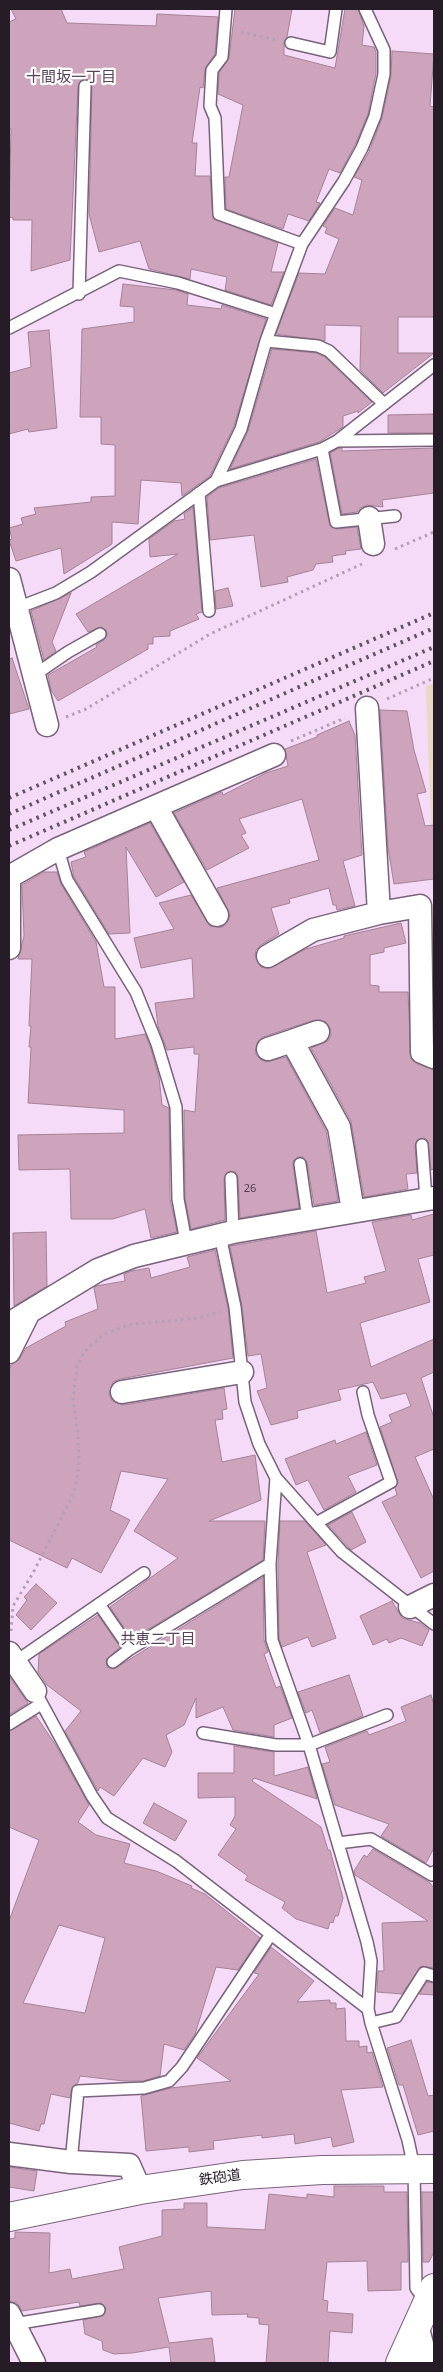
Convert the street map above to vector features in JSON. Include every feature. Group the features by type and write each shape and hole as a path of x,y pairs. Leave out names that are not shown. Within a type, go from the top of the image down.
{"street":[{"path":"369,518 376,553"},
{"path":"9,578 13,610 47,725"},
{"path":"367,708 379,913"},
{"path":"9,948 9,876 58,849 274,755"},
{"path":"156,807 217,915"},
{"path":"268,956 313,930 379,913 420,906 422,1052 434,1057"},
{"path":"268,1049 318,1032"},
{"path":"292,1042 339,1127 353,1212"},
{"path":"9,1324 98,1270 134,1256 186,1242 430,1198"},
{"path":"9,1352 30,1311"},
{"path":"122,1392 242,1372"},
{"path":"410,1607 434,1595"},
{"path":"11,1656 38,1697"},
{"path":"9,2154 71,2162 129,2165 140,2190"},
{"name":"鉄砲道","path":"9,2217 140,2190 243,2175 322,2170 424,2168"},
{"path":"400,2363 426,2306"},
{"path":"426,2306 427,2363"},
{"path":"11,2319 34,2363"}],"lane":[{"path":"226,9 222,57 212,70 210,106 215,118 219,214 302,244"},
{"path":"291,43 330,52 336,9"},
{"path":"216,481 242,429 266,341 302,244 344,181 362,148 375,116 384,74 384,50 365,9"},
{"path":"79,294 84,86"},
{"path":"9,328 79,294 119,271 178,284 276,314"},
{"path":"266,341 318,346 330,351 384,404"},
{"path":"13,610 56,592 91,572 216,481 322,449 337,441 434,365"},
{"path":"337,441 434,440"},
{"path":"322,449 336,522 395,516"},
{"path":"199,493 209,611"},
{"path":"33,676 68,652 100,634"},
{"path":"58,849 67,880 136,992 158,1044 176,1107 178,1199 186,1242"},
{"path":"422,1145 430,1198"},
{"path":"300,1164 308,1219"},
{"path":"231,1178 227,1234 245,1402 259,1444 276,1478 342,1552 434,1624"},
{"path":"316,1523 391,1482 368,1415 364,1392"},
{"path":"276,1478 270,1564 272,1640 309,1745 368,1942 371,1961 368,2009 371,2022 408,2140 424,2168 416,2288 426,2306"},
{"path":"113,1662 130,1649 270,1564"},
{"path":"11,1656 99,1604 144,1573"},
{"path":"99,1604 130,1649"},
{"path":"9,1724 38,1697 92,1796 107,1818 176,1861 368,2009"},
{"path":"204,1733 276,1745 309,1745 387,1715"},
{"path":"338,1843 371,1839 432,1875 434,1872"},
{"path":"71,2162 78,2091 144,2088 169,2081 182,2067 271,1934"},
{"path":"371,2022 396,2016 424,1973 434,1976"},
{"path":"11,2319 99,2310"}],"path":[{"path":"223,28 291,43"},
{"path":"47,725 86,709 210,634 376,553 434,532"},
{"path":"11,1656 13,1606 33,1573 74,1493 79,1466 78,1436 72,1398 76,1368 84,1352 103,1335 128,1325 200,1318 235,1307"}],"shaded area":[{"path":"434,683 434,828 431,829 426,686"}],"building":[{"path":"11,9 61,9 67,23 156,26 157,14 218,17 215,54 205,69 203,88 200,87 192,143 197,143 195,176 210,176 213,219 278,243 271,272 284,272 271,305 225,290 227,277 191,269 190,279 149,269 140,241 99,252 89,214 92,86 91,82 86,79 81,80 78,86 70,260 31,271 32,220 13,220 13,218 9,217 11,129 9,129 9,22 16,19"},
{"path":"235,9 292,9 287,37 284,42 284,55 335,68 345,9 358,9 364,26 362,45 374,47 376,52 376,73 368,114 355,145 340,173 329,169 316,202 320,203 309,221 288,214 283,229 226,209 225,177 229,177 243,105 218,94 219,73 229,58"},
{"path":"392,51 434,54 430,106 434,107 434,317 398,317 398,353 434,353 383,393 360,370 361,326 325,325 325,341 276,334 299,273 325,274 339,239 325,233 327,228 323,226 335,208 353,215 362,180 354,177 369,152 382,118 391,76"},
{"path":"123,284 176,290 188,294 187,305 221,309 222,305 266,319 234,426 210,476 182,496 181,483 141,480 138,524 112,522 112,544 64,574 61,548 16,561 9,540 12,539 9,528 23,524 21,518 36,514 34,508 91,502 91,497 115,496 115,445 101,444 101,417 80,417 82,329 134,322 134,307 120,306"},
{"path":"49,330 57,428 29,432 28,429 9,434 9,373 31,367 28,332"},
{"path":"272,349 316,353 325,357 372,402 358,413 358,411 343,416 343,427 319,442 230,469 248,431"},
{"path":"434,414 434,433 388,433 388,415"},
{"path":"339,448 342,448 342,451 434,448 434,493 382,500 383,507 367,505 360,508 357,512 342,514 330,453"},
{"path":"316,459 330,526 336,529 357,527 361,549 345,551 346,554 332,556 333,562 316,564 313,570 287,577 288,582 261,587 254,535 210,540 207,497 219,488"},
{"path":"193,507 202,612 196,614 199,619 170,631 170,636 153,637 153,644 148,644 148,649 58,701 51,690 48,675 97,647 96,645 104,640 107,635 106,630 101,627 88,632 76,614 178,554 150,557 149,539 174,521 185,519 184,514"},
{"path":"228,588 233,606 216,609 215,591"},
{"path":"71,593 52,642 56,651 44,660 31,611"},
{"path":"12,658 29,709 9,714 9,659"},
{"path":"380,710 407,711 414,750 426,792 417,794 425,826 434,825 434,879 394,884 388,848"},
{"path":"349,721 355,735 362,855 343,861 355,906 337,910 336,905 333,905 329,888 289,899 290,903 271,908 279,934 261,945 256,950 255,956 261,967 268,969 306,949 344,938 344,936 401,923 406,943 384,948 384,952 370,955 370,985 379,986 379,992 408,992 411,1059 417,1064 434,1070 434,1169 431,1170 428,1141 425,1138 418,1139 415,1146 417,1173 406,1174 408,1189 364,1197 351,1121 311,1048 328,1041 331,1035 330,1028 326,1022 314,1020 263,1037 258,1041 255,1053 266,1062 286,1057 326,1131 338,1201 314,1205 307,1162 303,1157 298,1157 293,1161 293,1165 299,1208 240,1218 238,1177 235,1172 230,1171 224,1178 225,1220 191,1229 185,1198 184,1110 195,1112 199,1054 194,1054 194,1047 167,1050 158,1026 155,1003 194,998 192,958 141,968 134,938 174,929 159,903 191,895 210,926 223,927 230,915 217,888 319,860 302,799 239,819 246,833 241,835 249,848 207,870 174,813 222,792 223,795 266,773 288,766 285,749 317,737 317,735"},
{"path":"150,823 184,882 156,897 126,847 130,933 109,934 74,877 71,862 86,857 84,852"},
{"path":"44,872 57,872 61,884 96,942 104,987 115,987 115,1039 145,1034 150,1046 159,1077 162,1105 169,1108 170,1199 177,1232 151,1238 145,1209 113,1219 71,1219 70,1169 19,1170 18,1135 124,1133 124,1110 28,1103 32,959 18,959 24,936 22,885"},
{"path":"434,1214 434,1255 418,1259 430,1302 360,1323 371,1367 434,1339 434,1372 421,1378 434,1418 434,1449 415,1457 434,1500 434,1571 421,1578 382,1502 397,1495 395,1488 398,1483 380,1427 392,1422 389,1415 411,1406 406,1393 381,1399 373,1382 338,1390 341,1400 297,1411 298,1418 271,1425 257,1391 267,1388 261,1354 248,1356 242,1306 230,1246 316,1231 327,1293 366,1283 364,1277 386,1271 372,1222 411,1215 412,1220"},
{"path":"46,1232 47,1286 14,1306 13,1233"},
{"path":"215,1250 228,1308 233,1358 120,1379 113,1382 109,1394 112,1401 124,1405 224,1388 227,1409 222,1410 223,1419 215,1420 222,1462 255,1455 261,1500 209,1521 265,1521 263,1560 132,1639 110,1607 178,1558 134,1531 168,1479 121,1471 110,1510 130,1520 101,1573 72,1558 67,1568 9,1540 9,1370 26,1348 66,1326 65,1322 98,1309 94,1288 96,1286 125,1281 124,1274 132,1271 149,1268 151,1278 190,1267 187,1257"},
{"path":"366,1432 377,1465 348,1476 356,1492 324,1510 308,1480 296,1485 285,1459 335,1440 336,1444"},
{"path":"352,1512 366,1542 351,1550 328,1525"},
{"path":"280,1521 305,1521 326,1545 307,1552 336,1638 312,1647 308,1637 282,1647 279,1639 278,1564"},
{"path":"263,1577 264,1640 268,1652 264,1654 276,1688 280,1686 292,1718 274,1725 274,1737 233,1730 223,1707 196,1718 196,1698 184,1725 166,1735 172,1752 165,1767 143,1758 114,1796 100,1787 98,1791 65,1731 81,1711 47,1685 38,1672 39,1654 98,1615 120,1647 106,1660 107,1667 114,1669"},
{"path":"36,1584 57,1603 31,1630 16,1615 27,1600 24,1597"},
{"path":"392,1601 402,1618 420,1623 429,1630 422,1646 401,1638 389,1643 387,1639 373,1645 360,1616"},
{"path":"349,1675 363,1716 320,1733 312,1710 306,1713 298,1692"},
{"path":"9,1676 28,1703 9,1715"},
{"path":"431,1695 434,1705 434,1848 426,1863 381,1836 389,1824 335,1805 322,1764 330,1762 325,1747 367,1731 369,1735 406,1721 401,1707"},
{"path":"36,1716 55,1744 89,1805 78,1822 96,1835 130,1844 124,1863 156,1871 192,1886 191,1888 205,1894 260,1938 238,1970 216,1967 195,2034 184,2050 164,2044 160,2076 143,2081 124,2081 80,2076 78,2083 72,2087 70,2098 51,2094 44,2124 41,2124 39,2131 9,2123 9,1921 39,1840 9,1827 9,1731","holes":["59,1925 105,1938 85,2013 23,2003"]},
{"path":"234,1746 274,1752 274,1776 308,1767 317,1799 254,1778 252,1781 321,1827 328,1850 330,1850 343,1898 338,1916 335,1916 333,1923 330,1922 328,1929 296,1919 282,1908 285,1902 245,1880 248,1876 218,1855 236,1829 230,1825 235,1816 235,1797 198,1798 198,1773 234,1773"},
{"path":"154,1803 187,1821 175,1841 143,1823"},
{"path":"373,1849 429,1882 434,1888 434,1968 421,1966 402,1994 377,1992 378,1971 384,1971 382,1923 428,1921 355,1875 354,1871 364,1855 367,1857"},
{"path":"271,1947 314,1981 297,2002 330,2000 330,2003 336,2003 336,2009 345,2008 346,2041 359,2041 359,2047 367,2046 367,2053 372,2052 383,2087 341,2090 354,2142 333,2147 331,2137 295,2144 294,2134 262,2138 262,2135 213,2141 214,2149 189,2152 189,2147 146,2151 141,2096 171,2088 231,2081 197,2058 259,1974 254,1973"},
{"path":"427,1982 434,1983 434,1995 419,1994"},
{"path":"411,2040 428,2096 434,2095 434,2131 418,2135 403,2085 399,2085 387,2048"},
{"path":"9,2167 37,2171 34,2191 9,2187"},
{"path":"334,2186 384,2186 384,2192 407,2192 408,2262 401,2262 401,2290 368,2291 367,2261 327,2262 323,2300 328,2301 327,2312 353,2314 352,2333 330,2331 328,2363 266,2363 269,2325 259,2324 259,2318 247,2317 248,2314 212,2315 211,2291 158,2298 169,2343 212,2338 215,2362 204,2363 171,2363 169,2347 114,2354 103,2350 102,2341 85,2334 83,2320 104,2315 106,2308 101,2303 80,2306 79,2302 22,2311 17,2303 9,2301 9,2239 15,2238 15,2232 50,2233 49,2273 70,2269 72,2279 124,2269 119,2247 162,2236 162,2210 184,2209 184,2203 207,2203 207,2227 265,2230 269,2194 307,2198 307,2194 334,2197"},
{"path":"422,2192 434,2192 434,2252 429,2262 423,2262"}],"railway":[{"path":"9,798 434,613"},
{"path":"9,814 434,628"},
{"path":"9,830 434,647"},
{"path":"9,846 434,661"}],"district":[{"name":"十間坂一丁目","path":"71,78"},
{"name":"共恵二丁目","path":"158,1640"}]}
